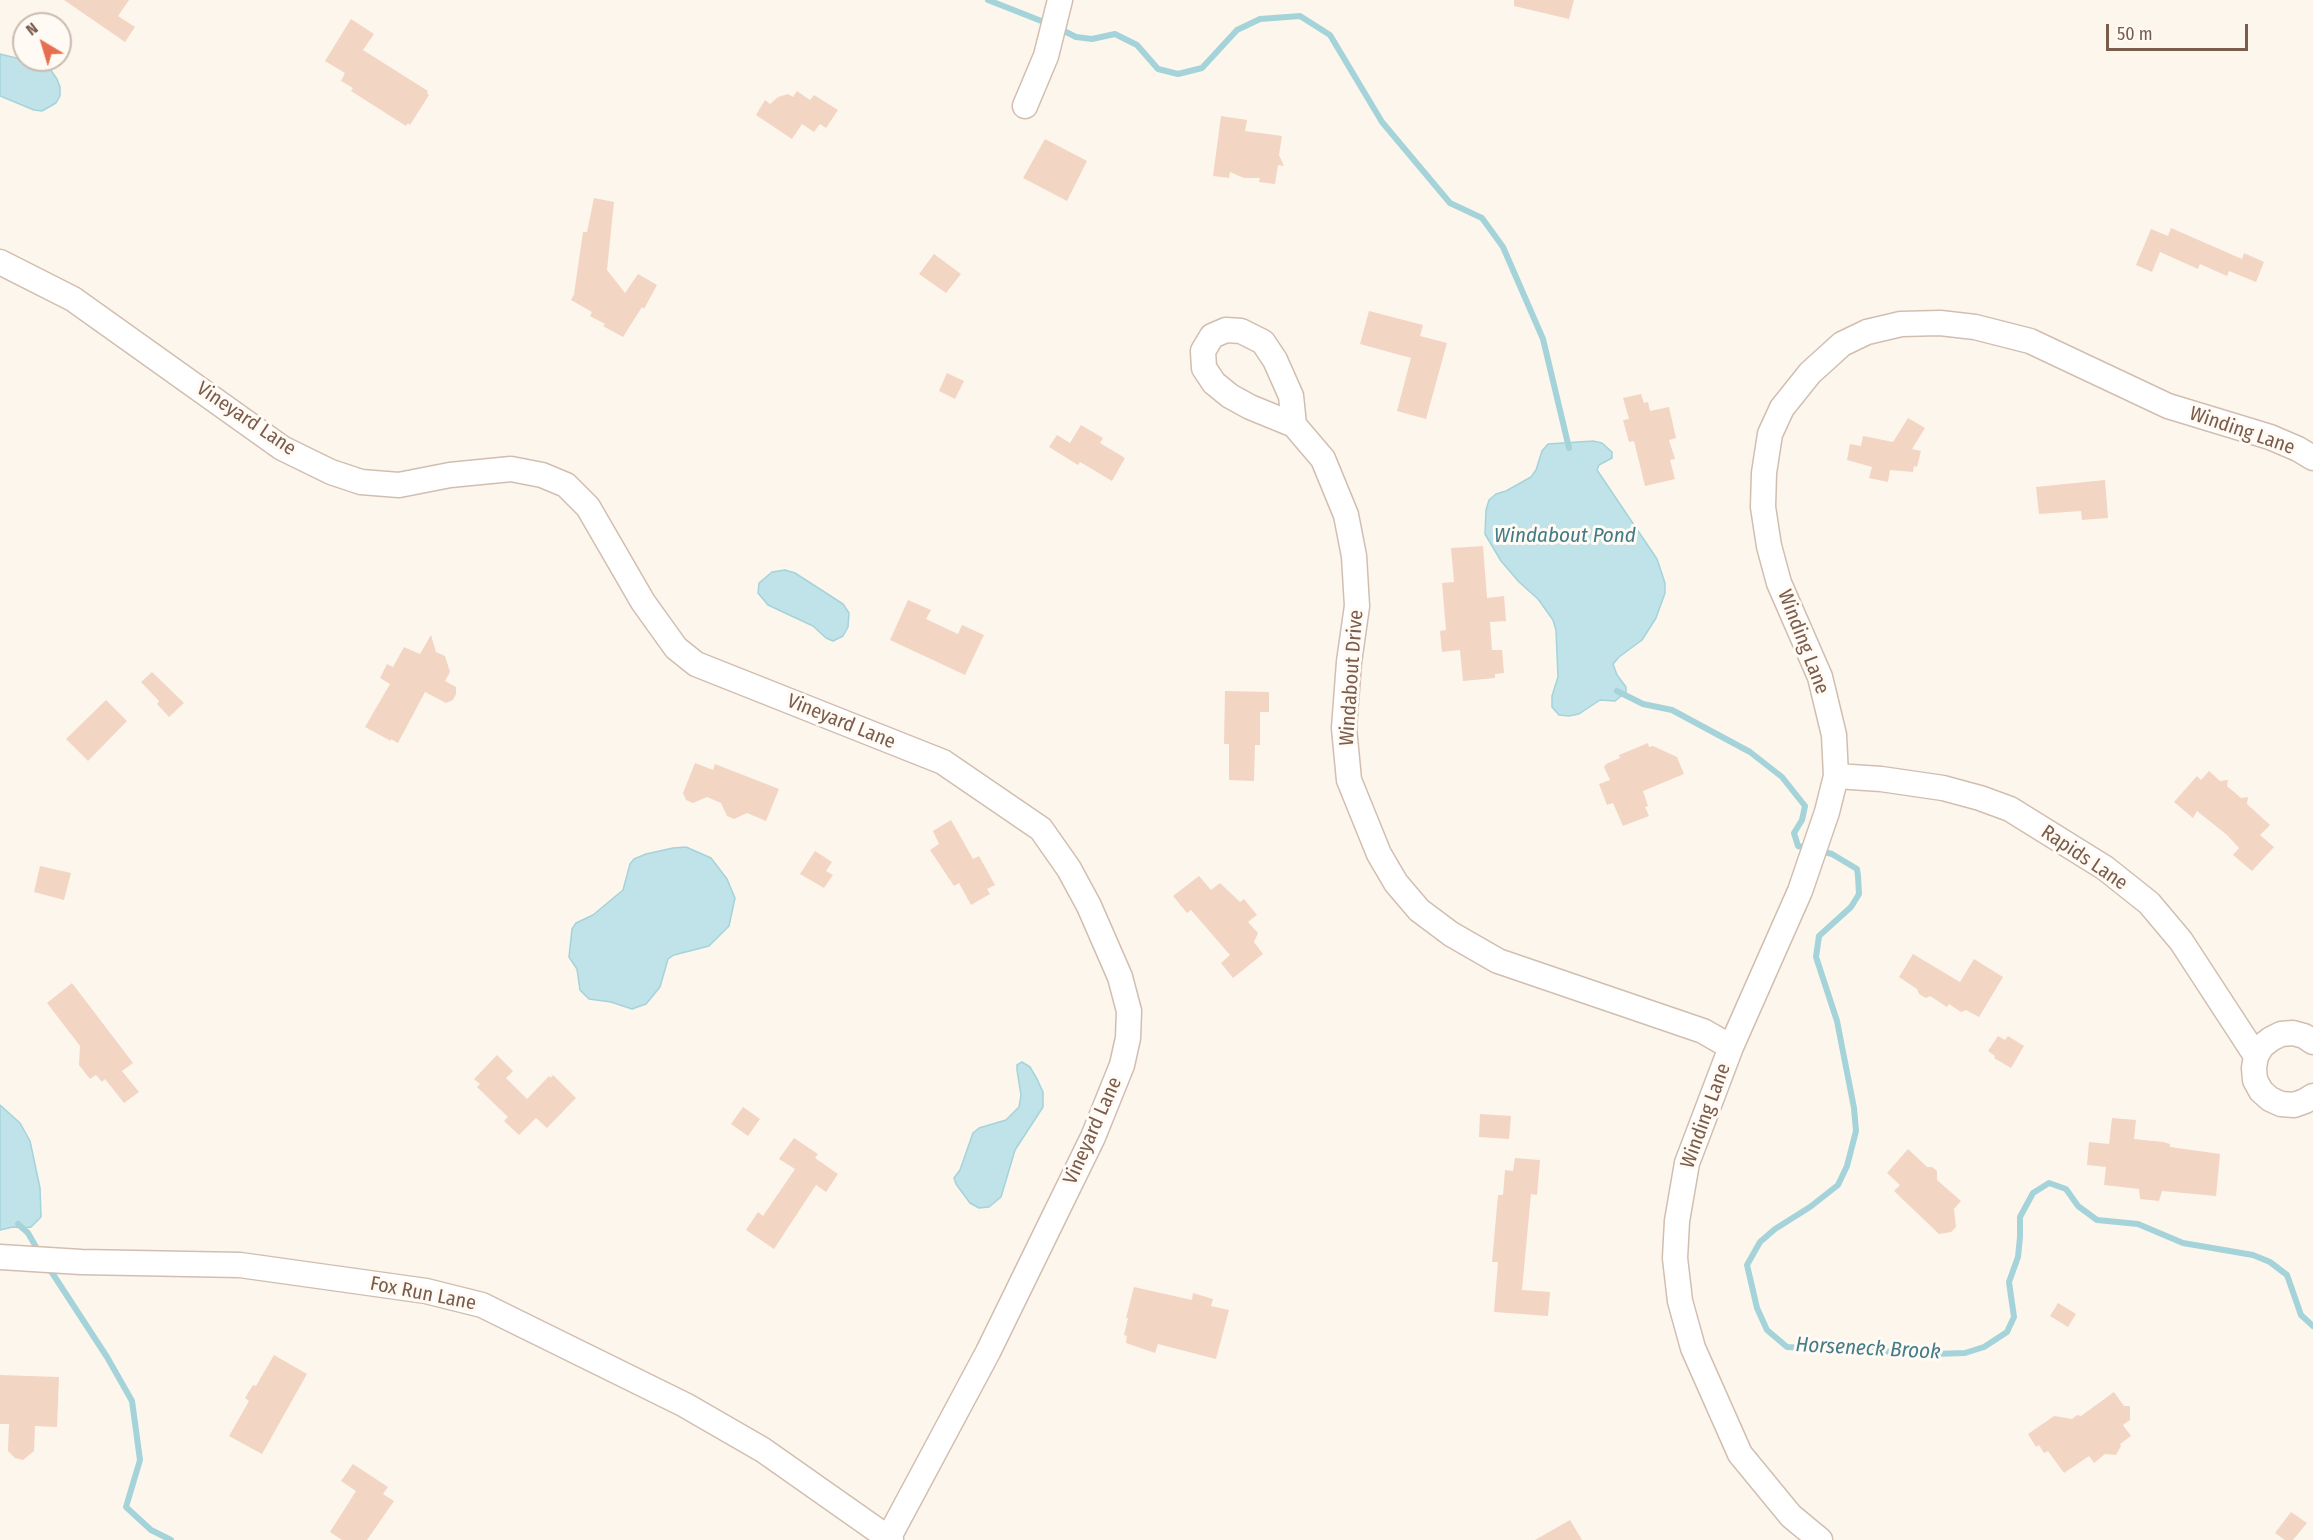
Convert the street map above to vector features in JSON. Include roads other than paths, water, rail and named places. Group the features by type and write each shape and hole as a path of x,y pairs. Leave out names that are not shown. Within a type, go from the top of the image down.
{"street":[{"path":"1025,106 1046,56 1058,7"},
{"name":"Vineyard Lane","path":"0,262 74,299 282,448 331,472 361,482 399,485 450,475 511,469 542,475 566,485 588,507 650,611 676,648 696,664 943,762 1041,829 1069,869 1089,906 1120,976 1129,1011 1128,1038 1122,1065 1093,1137 987,1352 890,1539"},
{"name":"Winding Lane","path":"1820,1540 1791,1516 1740,1454 1693,1348 1680,1301 1675,1258 1677,1221 1687,1163 1731,1047 1800,891 1836,776 1834,735 1820,677 1779,583 1769,546 1763,507 1764,473 1770,434 1782,408 1810,373 1842,344 1867,332 1901,324 1930,323 1975,327 2030,340 2168,406 2270,437 2298,448 2313,458"},
{"name":"Windabout Drive","path":"1294,425 1323,459 1346,515 1354,556 1357,606 1349,662 1344,728 1348,780 1380,854 1396,883 1419,910 1451,934 1498,961 1703,1031 1731,1047"},
{"name":"Rapids Lane","path":"1836,776 1881,779 1943,788 1980,798 2010,809 2105,868 2149,903 2181,941 2206,976 2256,1056 2255,1080 2261,1091 2270,1099 2281,1104 2294,1105 2313,1096"},
{"path":"2256,1056 2271,1038 2281,1034 2293,1033 2313,1042"},
{"name":"Fox Run Lane","path":"0,1257 81,1262 240,1265 426,1291 482,1305 685,1405 763,1450 890,1539"}],"water":[{"path":"0,54 12,57 12,72 52,72 60,87 60,96 56,103 42,111 0,96"},
{"name":"Windabout Pond","path":"1593,441 1602,443 1612,452 1612,458 1599,465 1597,470 1657,559 1665,583 1665,593 1656,618 1642,640 1613,664 1617,675 1626,687 1626,692 1615,701 1600,700 1579,714 1559,715 1552,707 1552,696 1558,677 1556,630 1553,620 1538,599 1501,561 1485,534 1486,510 1489,500 1496,494 1531,477 1536,470 1542,451 1548,444"},
{"path":"785,570 795,573 843,604 849,613 848,627 843,636 833,641 813,626 768,605 758,593 759,583 772,572"},
{"path":"686,847 711,858 727,879 735,898 729,926 709,946 674,955 668,959 660,987 646,1004 632,1009 611,1002 589,999 580,990 577,969 569,957 572,929 576,923 593,915 623,890 630,864 634,859 646,854"},
{"path":"1022,1062 1030,1067 1037,1079 1043,1092 1043,1107 1015,1150 1001,1197 989,1207 979,1208 970,1203 954,1178 960,1170 973,1133 979,1128 1006,1120 1019,1107 1021,1095 1017,1065"},
{"path":"0,1105 20,1123 30,1141 40,1188 41,1217 31,1227 0,1230"}],"waterway":[{"name":"Horseneck Brook","path":"988,0 1049,24"},
{"name":"Horseneck Brook","path":"1058,28 1076,37 1092,39 1115,34 1137,45 1158,69 1178,74 1202,68 1237,30 1260,19 1300,16 1330,35 1382,122 1450,203 1482,218 1503,247 1543,339 1569,448"},
{"name":"Horseneck Brook","path":"1617,691 1643,704 1672,710 1750,752 1782,777 1805,806 1802,820 1794,833 1798,846 1810,849"},
{"name":"Horseneck Brook","path":"1820,851 1832,854 1857,869 1858,876 1859,894 1851,907 1819,936 1816,957 1837,1021 1854,1108 1856,1131 1847,1166 1838,1185 1760,1242 1747,1265 1757,1308 1767,1330 1787,1347 1820,1349 1855,1345 1905,1355 1965,1353 1984,1347 2007,1332 2014,1317 2009,1282 2018,1257 2020,1217 2033,1193 2049,1183 2066,1189 2078,1206 2097,1220 2138,1224 2183,1243 2253,1255 2270,1262 2287,1275 2301,1315 2313,1326"},
{"path":"18,1224 28,1233 40,1254"},
{"path":"47,1265 107,1357 132,1401 140,1460 126,1507 151,1530 171,1540"}]}
